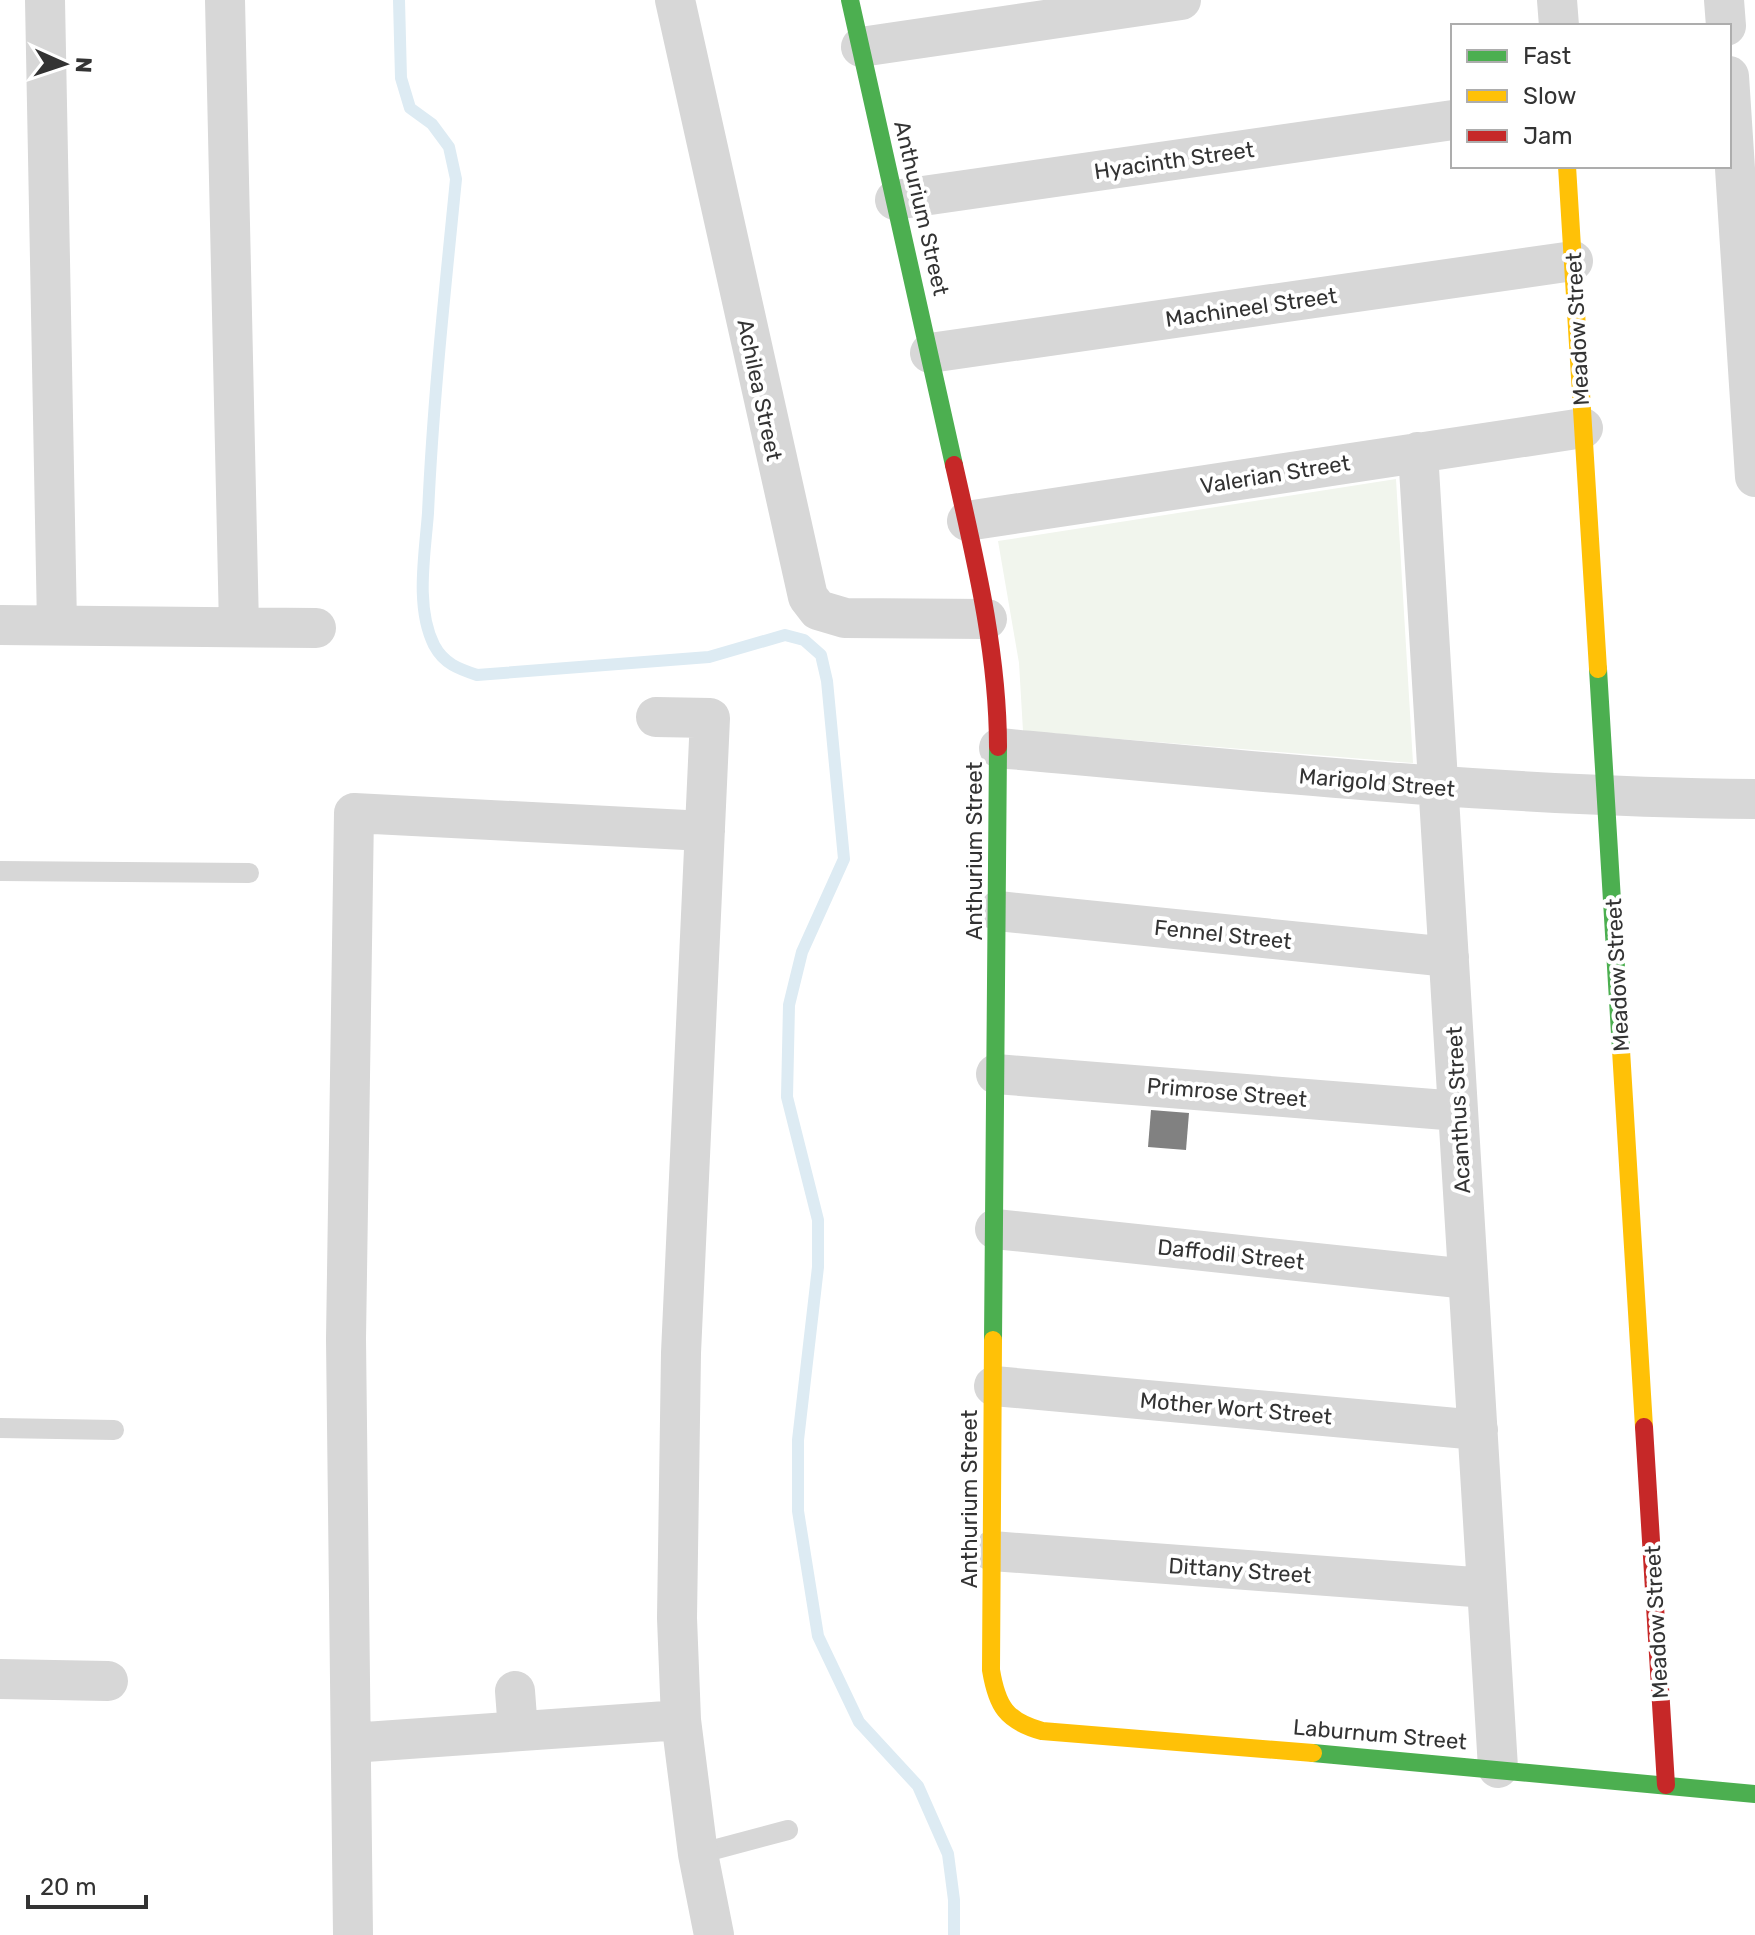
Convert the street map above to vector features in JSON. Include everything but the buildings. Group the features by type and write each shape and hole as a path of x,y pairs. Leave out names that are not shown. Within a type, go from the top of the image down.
{"street":[{"path":"45,0 57,625"},
{"path":"225,0 239,627"},
{"name":"Achilea Street","path":"675,0 808,597 818,610 845,618 987,619"},
{"name":"Anthurium Street","path":"850,0 967,521 987,619 998,708 991,1670 995,1698 1003,1716"},
{"path":"861,47 1181,0"},
{"path":"1557,0 1559,24"},
{"path":"1724,0 1726,24"},
{"path":"1731,107 1755,477"},
{"name":"Hyacinth Street","path":"895,200 1451,120"},
{"name":"Meadow Street","path":"1567,168 1666,1785"},
{"name":"Machineel Street","path":"930,353 1573,261"},
{"name":"Valerian Street","path":"967,521 1583,428"},
{"name":"Acanthus Street","path":"1418,452 1498,1768"},
{"path":"0,625 316,628"},
{"path":"656,717 710,718 681,1353 677,1535 681,1720 698,1854 714,1935"},
{"name":"Marigold Street","path":"999,748 1438,788 1606,798 1755,799"},
{"path":"353,1935 346,1339 354,813 705,831"},
{"name":"Fennel Street","path":"998,911 1449,957"},
{"name":"Primrose Street","path":"996,1074 1458,1111"},
{"name":"Daffodil Street","path":"995,1229 1468,1279"},
{"name":"Mother Wort Street","path":"994,1386 1478,1430"},
{"name":"Dittany Street","path":"992,1551 1487,1588"},
{"path":"0,1679 108,1681"},
{"path":"515,1691 518,1731"},
{"name":"Laburnum Street","path":"1003,1716 1020,1726 1042,1731 1498,1768 1755,1794"},
{"path":"351,1743 681,1720"}],"lane":[{"path":"0,871 249,873"},
{"path":"0,1428 114,1430"},
{"path":"698,1854 788,1830"}],"shaded area":[{"path":"1396,479 1413,763 1023,731 1019,663 998,541"}],"waterway":[{"path":"399,0 401,78 410,108 432,124 449,147 456,179 436,387 423,580 425,614 434,645 452,665 477,675 709,657 785,635 804,640 821,655 827,681 844,859 802,952 789,1005 787,1097 818,1220 818,1267 798,1440 798,1511 818,1636 859,1722 918,1786 948,1854 954,1900 954,1935"}],"traffic: fast":[{"path":"850,0 954,465"},
{"path":"1598,669 1621,1050"},
{"path":"993,1340 998,747"},
{"path":"1313,1753 1755,1794"}],"traffic: slow":[{"path":"1567,168 1598,669"},
{"path":"1621,1050 1644,1427"},
{"path":"993,1340 991,1670 996,1693 1005,1710 1020,1722 1042,1731 1313,1753"}],"traffic: jam":[{"path":"954,465 990,641 998,747"},
{"path":"1644,1427 1666,1785"}]}
